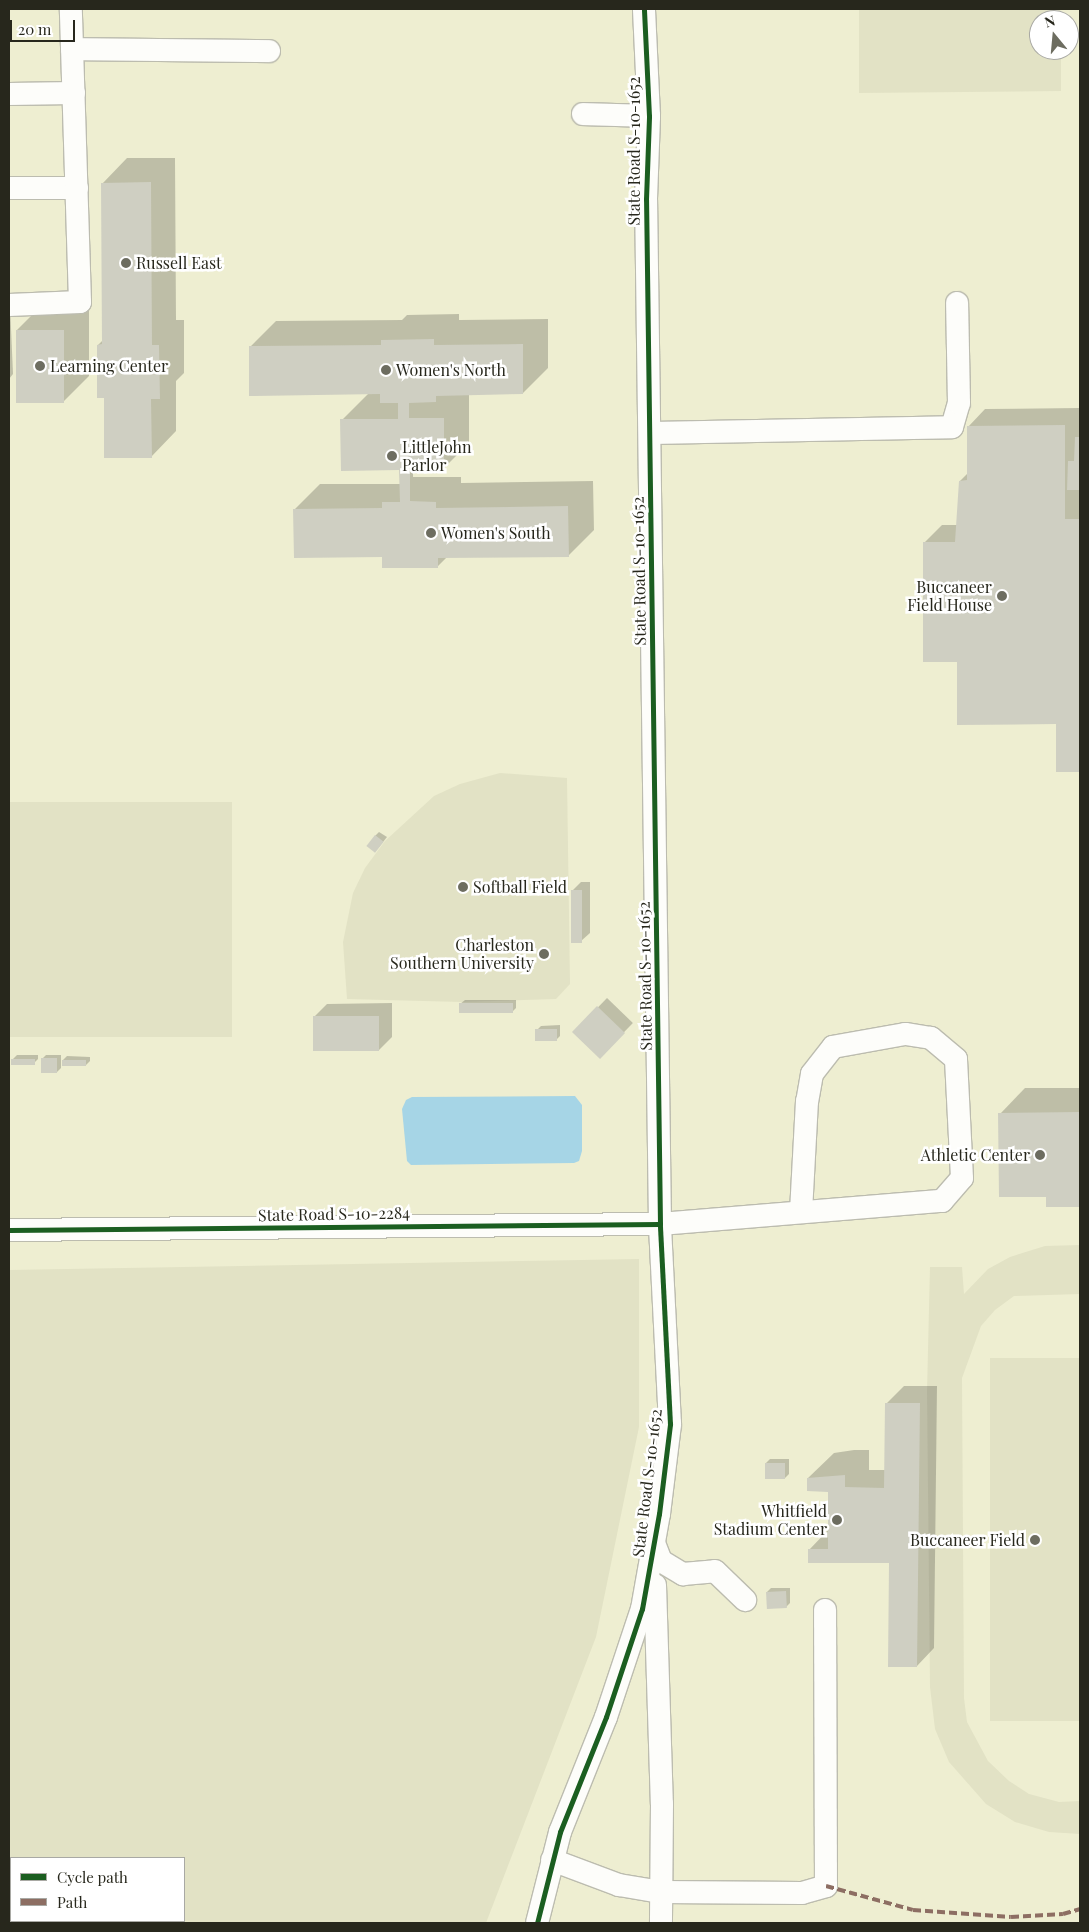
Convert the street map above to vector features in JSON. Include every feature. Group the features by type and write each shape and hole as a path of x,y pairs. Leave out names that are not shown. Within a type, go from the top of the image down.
{"street":[{"path":"9,305 80,302 71,9"},
{"name":"State Road S-10-1652","path":"537,1923 552,1860 573,1793 606,1717 642,1609 654,1543 670,1424 660,1224 652,433 646,199 649,116 644,9"},
{"path":"72,49 269,51"},
{"path":"9,94 74,93"},
{"path":"583,114 649,116"},
{"path":"9,188 77,188"},
{"path":"652,433 952,426 959,403 956,303"},
{"name":"State Road S-10-2284","path":"9,1230 660,1224 942,1201 962,1178 956,1058 931,1038 904,1034 833,1047 812,1074 807,1101 801,1211"},
{"path":"654,1543 661,1561 670,1569 683,1574 715,1571 745,1600"},
{"path":"654,1543 662,1804 661,1923"},
{"path":"552,1860 619,1885 661,1892 802,1893 826,1886 825,1610"}],"shaded area":[{"name":"Charleston Southern University","path":"9,9 1080,9 1080,1923 9,1923"},
{"path":"859,9 1060,9 1029,10 1029,60 1061,60 1061,91 859,93"},
{"name":"Softball Field","path":"500,773 567,778 570,984 556,999 462,1002 347,999 343,942 353,893 365,868 385,841 434,796 460,784"},
{"path":"9,802 232,802 232,1037 9,1037"},
{"path":"1080,1245 1080,1294 1014,1296 995,1310 981,1326 962,1378 964,1698 967,1722 988,1761 1009,1781 1029,1794 1059,1802 1080,1801 1080,1834 1049,1832 1015,1822 986,1804 949,1762 935,1729 930,1687 927,1392 930,1267 962,1267 964,1294 988,1269 1010,1257 1045,1246"},
{"path":"639,1259 639,1427 596,1637 486,1923 9,1922 9,1270"},
{"name":"Buccaneer Field","path":"990,1358 1080,1358 1080,1721 990,1721"}],"water":[{"path":"575,1096 582,1105 582,1151 579,1161 574,1163 411,1165 407,1161 402,1109 406,1100 412,1097"}],"building":[{"name":"Russell East","path":"151,182 152,345 159,345 160,399 151,399 152,458 104,458 104,398 97,398 97,345 102,344 101,183"},
{"name":"Learning Center","path":"16,330 64,330 64,403 16,403"},
{"path":"434,339 434,345 523,344 523,394 436,396 436,402 409,403 409,418 444,418 444,469 410,470 410,501 436,502 436,508 568,506 569,557 438,558 438,568 382,568 382,557 294,558 293,509 382,508 382,502 400,502 399,470 341,471 340,419 398,419 398,403 380,403 380,394 249,396 249,346 381,345 381,340"},
{"name":"Buccaneer Field House","path":"1065,425 1065,519 1080,519 1080,772 1056,772 1056,724 957,725 957,662 923,662 923,542 955,542 959,481 967,480 967,426"},
{"path":"1075,437 1080,437 1080,490 1067,490 1068,461 1074,461"},
{"path":"375,835 384,842 375,853 366,846"},
{"path":"571,890 582,890 582,943 571,943"},
{"path":"459,1003 513,1003 513,1013 459,1013"},
{"path":"597,1006 625,1033 600,1059 572,1032"},
{"path":"313,1016 379,1016 379,1051 313,1051"},
{"path":"535,1029 557,1029 557,1041 535,1041"},
{"path":"41,1058 57,1058 57,1073 41,1073"},
{"path":"11,1059 35,1059 35,1065 11,1065"},
{"path":"62,1060 86,1060 86,1066 62,1066"},
{"name":"Athletic Center","path":"1080,1112 1080,1207 1046,1207 1046,1197 999,1197 998,1113"},
{"path":"885,1403 920,1403 917,1667 888,1667 889,1563 808,1563 808,1549 828,1549 828,1492 807,1491 807,1478 845,1475 845,1487 884,1488"},
{"path":"765,1463 785,1463 785,1479 765,1479"},
{"path":"786,1591 787,1608 767,1609 766,1592"}],"marked path":[{"path":"826,1886 913,1910 1011,1917 1063,1914 1080,1909"}],"cycle path":[{"path":"537,1923 560,1832 606,1717 642,1609 659,1514 670,1424 660,1224 646,199 649,116 644,9"},
{"path":"9,1230 660,1224"}],"place":[{"name":"Russell East","path":"126,263"},
{"name":"Learning Center","path":"40,366"},
{"name":"Women's North","path":"386,370"},
{"name":"LittleJohn Parlor","path":"392,456"},
{"name":"Women's South","path":"431,533"},
{"name":"Buccaneer Field House","path":"1002,596"},
{"name":"Softball Field","path":"463,887"},
{"name":"Charleston Southern University","path":"544,954"},
{"name":"Athletic Center","path":"1040,1155"},
{"name":"Whitfield Stadium Center","path":"837,1520"},
{"name":"Buccaneer Field","path":"1035,1540"}]}
